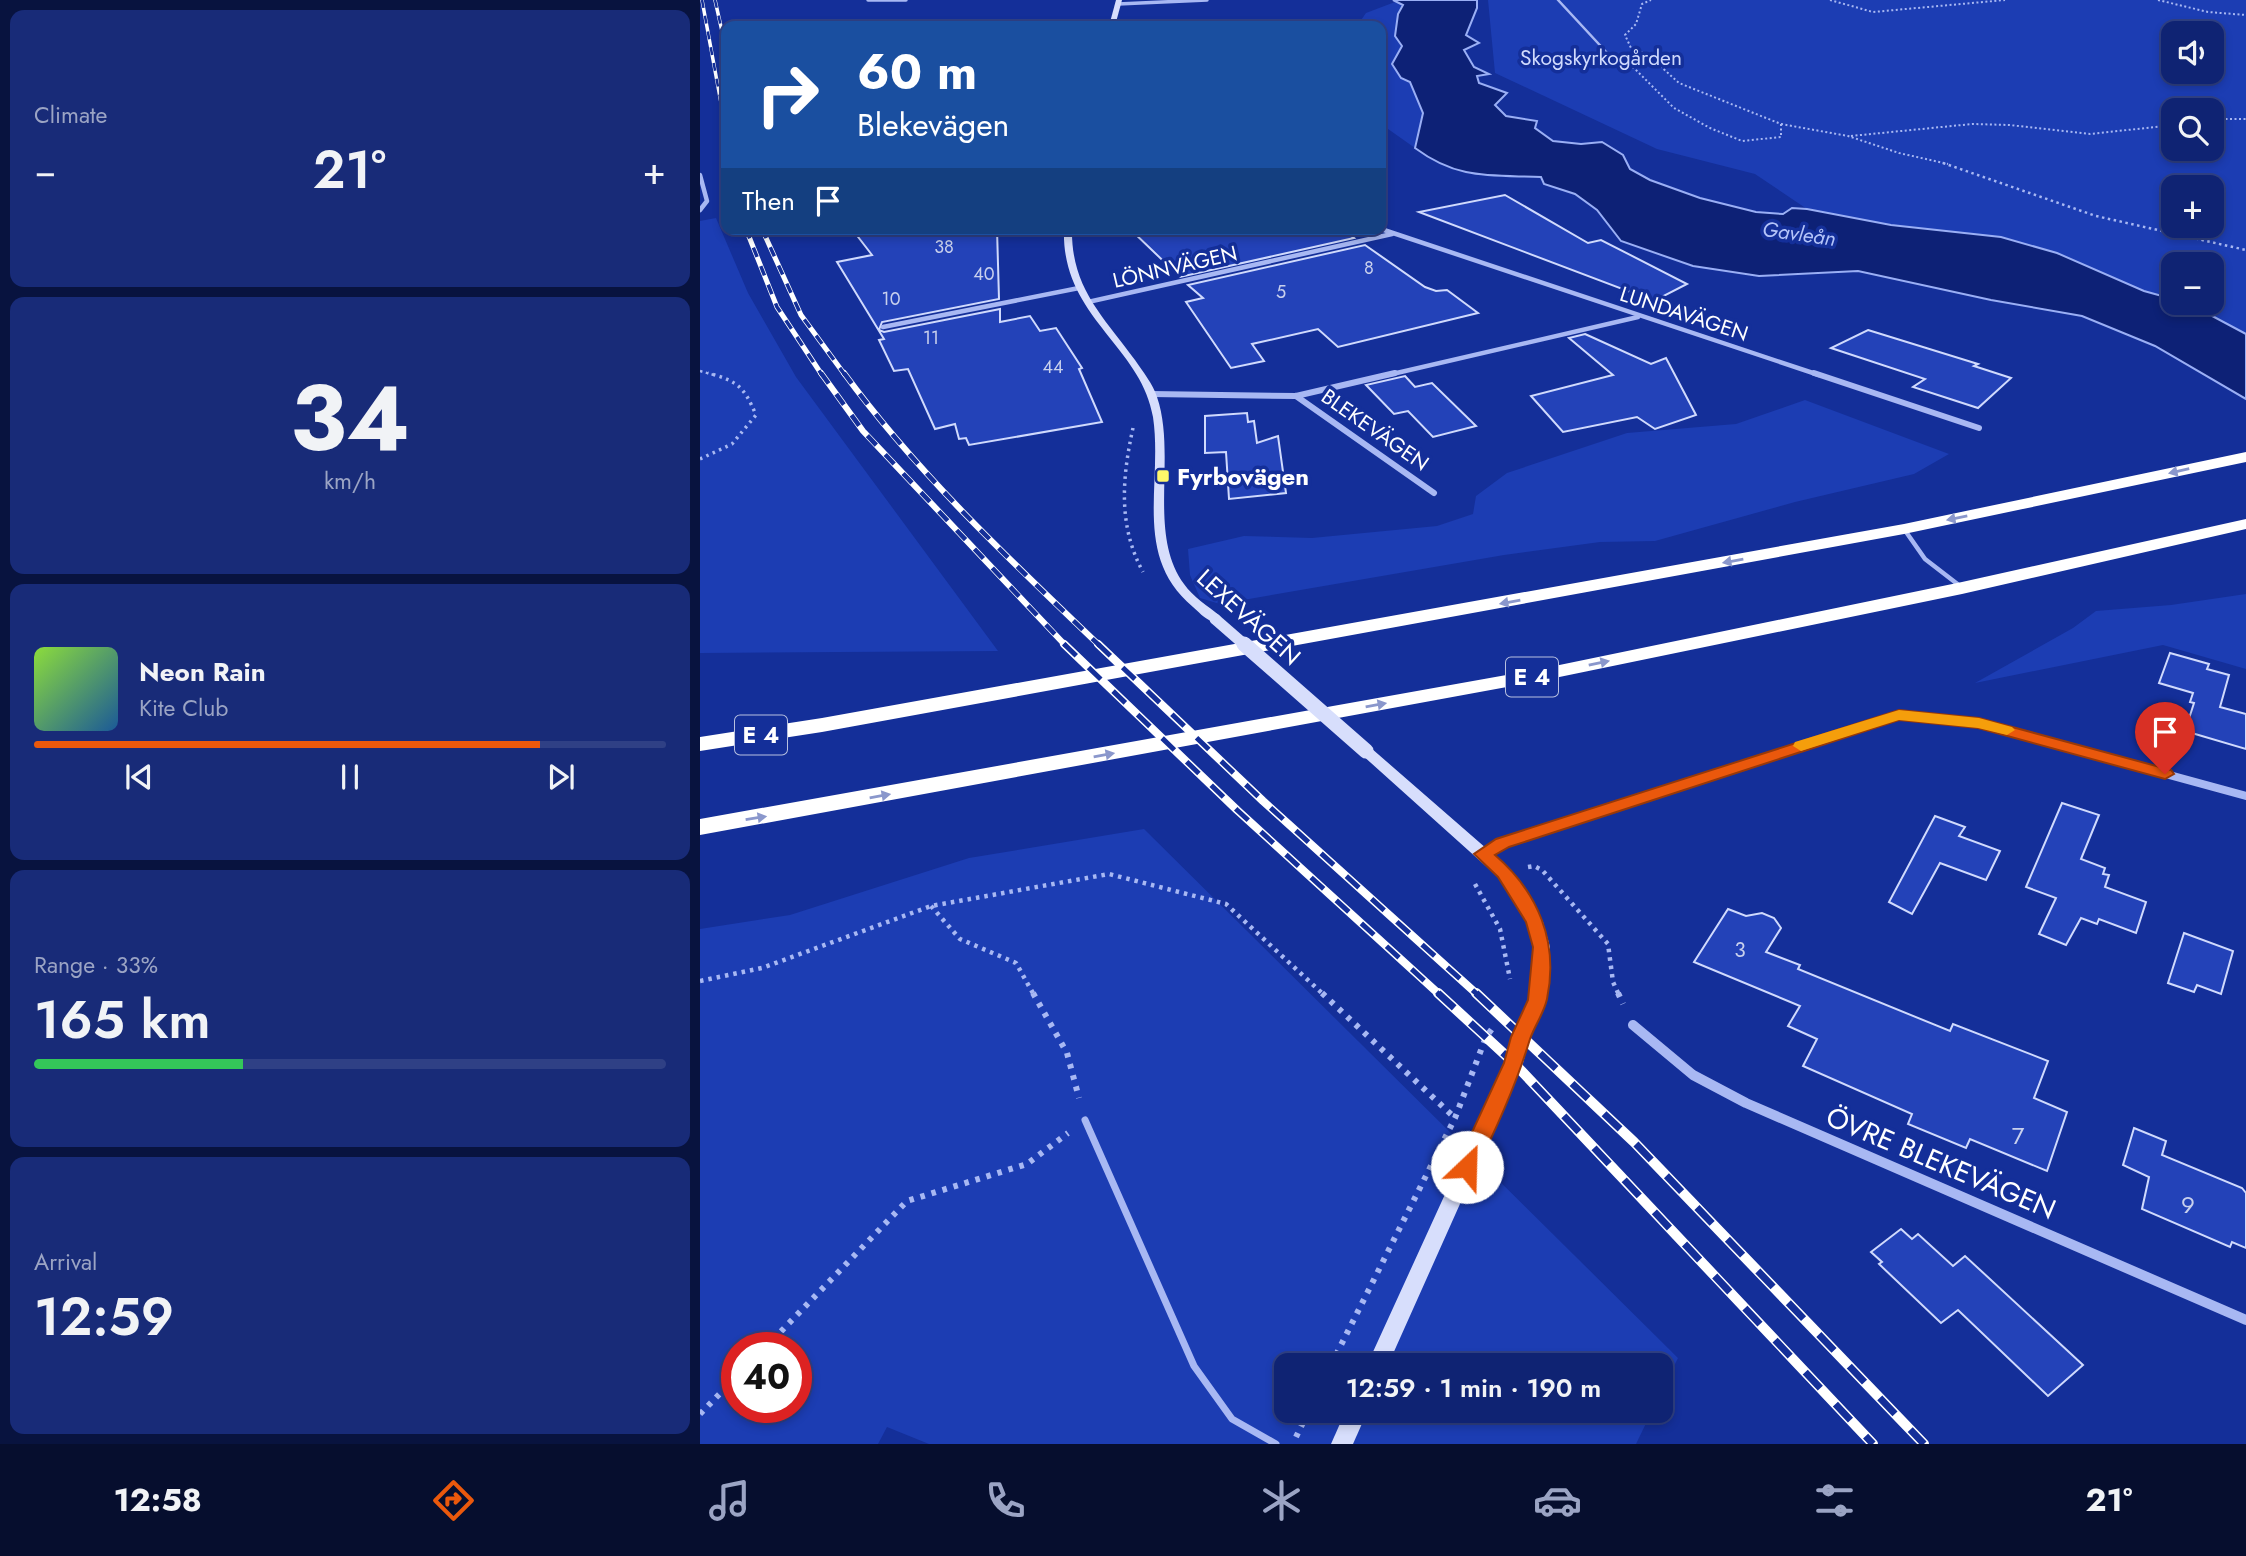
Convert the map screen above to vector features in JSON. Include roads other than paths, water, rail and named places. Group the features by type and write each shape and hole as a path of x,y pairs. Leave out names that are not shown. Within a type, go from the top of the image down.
{"highway":[{"name":"E 4","path":"700,744 822,725 1904,529 2246,457"},
{"name":"E 4","path":"700,827 813,809 1540,675 1962,588 2246,524"}],"street":[{"path":"868,0 906,0"},
{"path":"1113,21 1118,2 1207,0"},
{"path":"700,175 708,201 700,210"},
{"name":"LUNDAVÄGEN","path":"1386,231 1979,428"},
{"name":"LÖNNVÄGEN","path":"1088,302 1392,234"},
{"name":"LEXEVÄGEN","path":"1068,235 1070,263 1079,288 1151,394 1157,418 1163,476 1161,537 1166,560 1177,586 1504,873 1535,922 1542,947 1538,1000 1521,1037 1514,1063 1382,1353"},
{"name":"LÖNNVÄGEN","path":"883,327 1079,288"},
{"path":"1151,394 1296,396 1640,316"},
{"name":"BLEKEVÄGEN","path":"1296,396 1434,493"},
{"path":"1483,854 1503,843 1899,715 1979,723 2246,796"},
{"name":"ÖVRE BLEKEVÄGEN","path":"1633,1025 1693,1075 1746,1103 2246,1320"},
{"path":"1342,1444 1351,1423"}],"lane":[{"path":"1558,0 1609,55"},
{"path":"1904,529 1925,559 1962,588"},
{"path":"1085,1120 1194,1366 1232,1419 1276,1444"}],"water":[{"name":"Gavleån","path":"1393,0 1477,0 1477,8 1466,35 1479,43 1464,50 1474,67 1489,74 1477,76 1479,83 1507,93 1495,105 1506,116 1537,121 1535,128 1553,141 1581,144 1602,142 1623,155 1630,169 1650,180 1700,198 1756,212 1783,214 1792,208 1807,209 1891,225 2001,237 2057,253 2144,291 2161,296 2161,315 2210,315 2246,334 2246,399 2155,346 2082,316 1991,300 1858,271 1759,276 1693,266 1621,241 1597,210 1575,194 1544,184 1541,177 1475,174 1446,166 1415,148 1423,113 1410,82 1401,78 1392,64 1402,46 1395,36 1398,14 1403,5"}],"railway":[{"path":"702,0 721,103"},
{"path":"715,0 721,27"},
{"path":"748,235 777,307 822,375"},
{"path":"765,235 801,315 845,375"},
{"path":"821,373 863,431 1065,645"},
{"path":"844,373 902,446 934,481 1100,646"},
{"path":"1098,644 1263,801 1478,995"},
{"path":"1065,645 1237,810 1440,995"},
{"path":"1438,993 1514,1063 1873,1444"},
{"path":"1476,993 1634,1142 1924,1444"}],"place":[{"name":"Fyrbovägen","path":"1163,476"}],"park label":[{"name":"Skogskyrkogården","path":"1601,58"}]}
